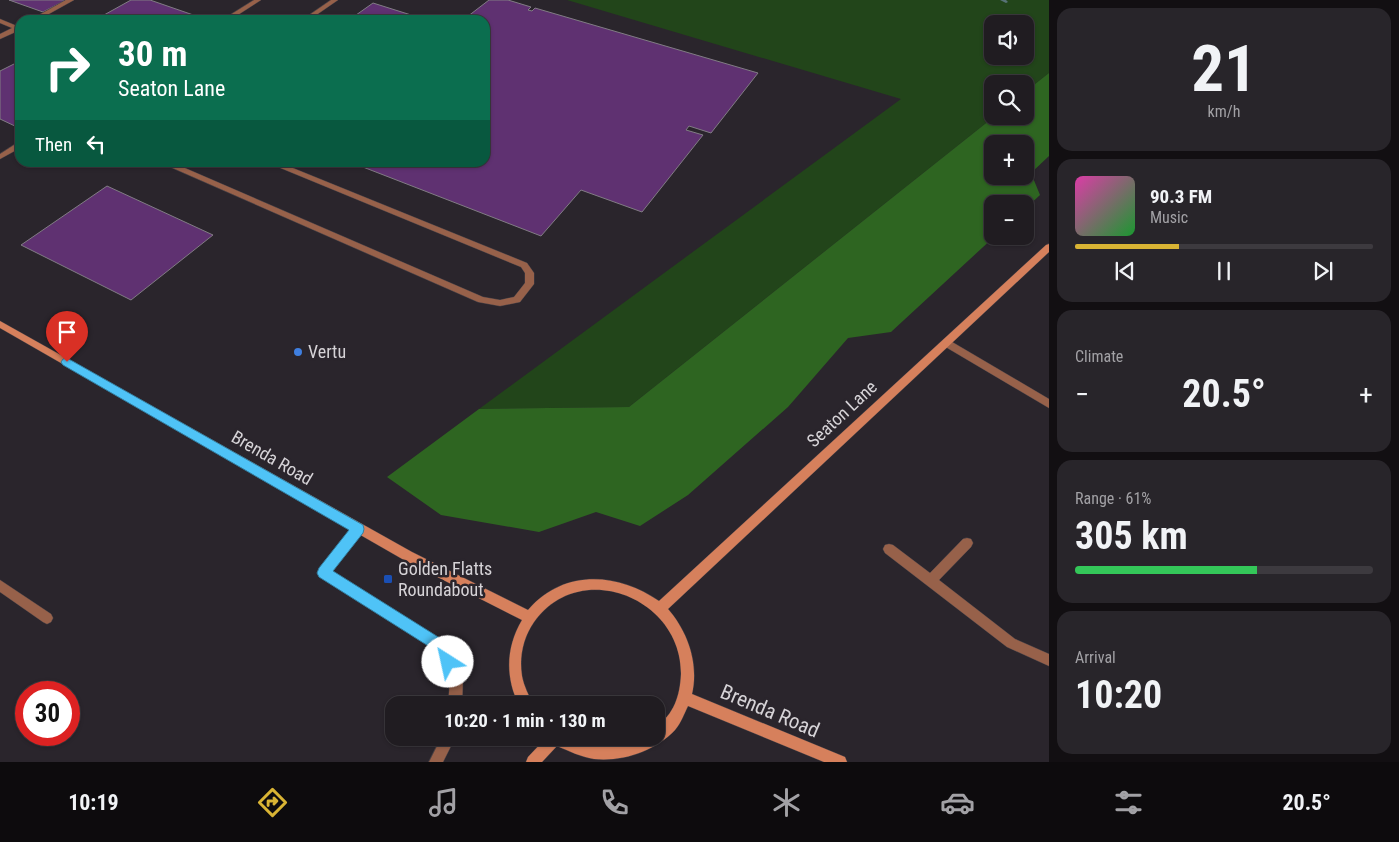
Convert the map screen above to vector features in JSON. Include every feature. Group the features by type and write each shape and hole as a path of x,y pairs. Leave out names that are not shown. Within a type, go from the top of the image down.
{"main road":[{"name":"Seaton Lane","path":"660,608 1049,247"},
{"name":"Brenda Road","path":"0,324 358,529 529,617"},
{"path":"521,696 514,666 518,640 529,617 546,600 567,588 591,583 616,585 639,594 660,608 676,627 686,649 689,673 685,698 671,724 665,729"},
{"name":"Brenda Road","path":"685,698 840,762"},
{"path":"533,762 548,746"},
{"path":"575,746 585,750 617,753 638,746"}],"street":[{"path":"42,15 71,0"},
{"path":"233,15 258,0"},
{"path":"312,15 335,0"},
{"path":"0,21 15,26"},
{"path":"0,37 15,29"},
{"path":"0,157 15,148"},
{"path":"175,167 481,300 500,303 517,300 528,284 530,273 524,265 282,167"},
{"path":"947,343 1049,404"},
{"path":"358,529 324,573 438,644 457,679 456,696"},
{"path":"930,581 967,543"},
{"path":"889,549 1011,643 1049,660"},
{"path":"0,585 47,618"},
{"path":"436,762 444,746"}],"green space":[{"path":"567,0 1049,0 1049,73 1034,85 1034,75 984,75 984,125 629,407 479,409 901,99"},
{"path":"1049,73 1049,156 1034,170 1034,135 984,135 984,185 1034,185 1034,180 1040,195 1034,201 1034,195 984,195 985,245 891,332 848,338 788,407 688,495 640,526 596,512 539,532 441,515 387,477 479,409 629,407 984,125 1034,125 1034,85"}],"building":[{"path":"9,0 66,0 43,12"},
{"path":"131,0 150,0 193,15 104,15"},
{"path":"489,0 508,0 531,7 528,10 532,11 535,8 758,73 711,133 689,126 686,130 703,135 642,212 581,190 541,236 363,167 490,167 490,15 470,15"},
{"path":"373,3 411,15 356,15"},
{"path":"15,64 15,126 0,119 0,71"},
{"path":"107,186 213,235 131,300 21,245"}],"waterway":[{"path":"1002,0 1006,2"}],"place":[{"name":"Vertu","path":"298,352"},
{"name":"Golden Flatts Roundabout","path":"388,579"}],"route":[{"path":"67,362 358,529 324,573 438,644 448,662"}]}
